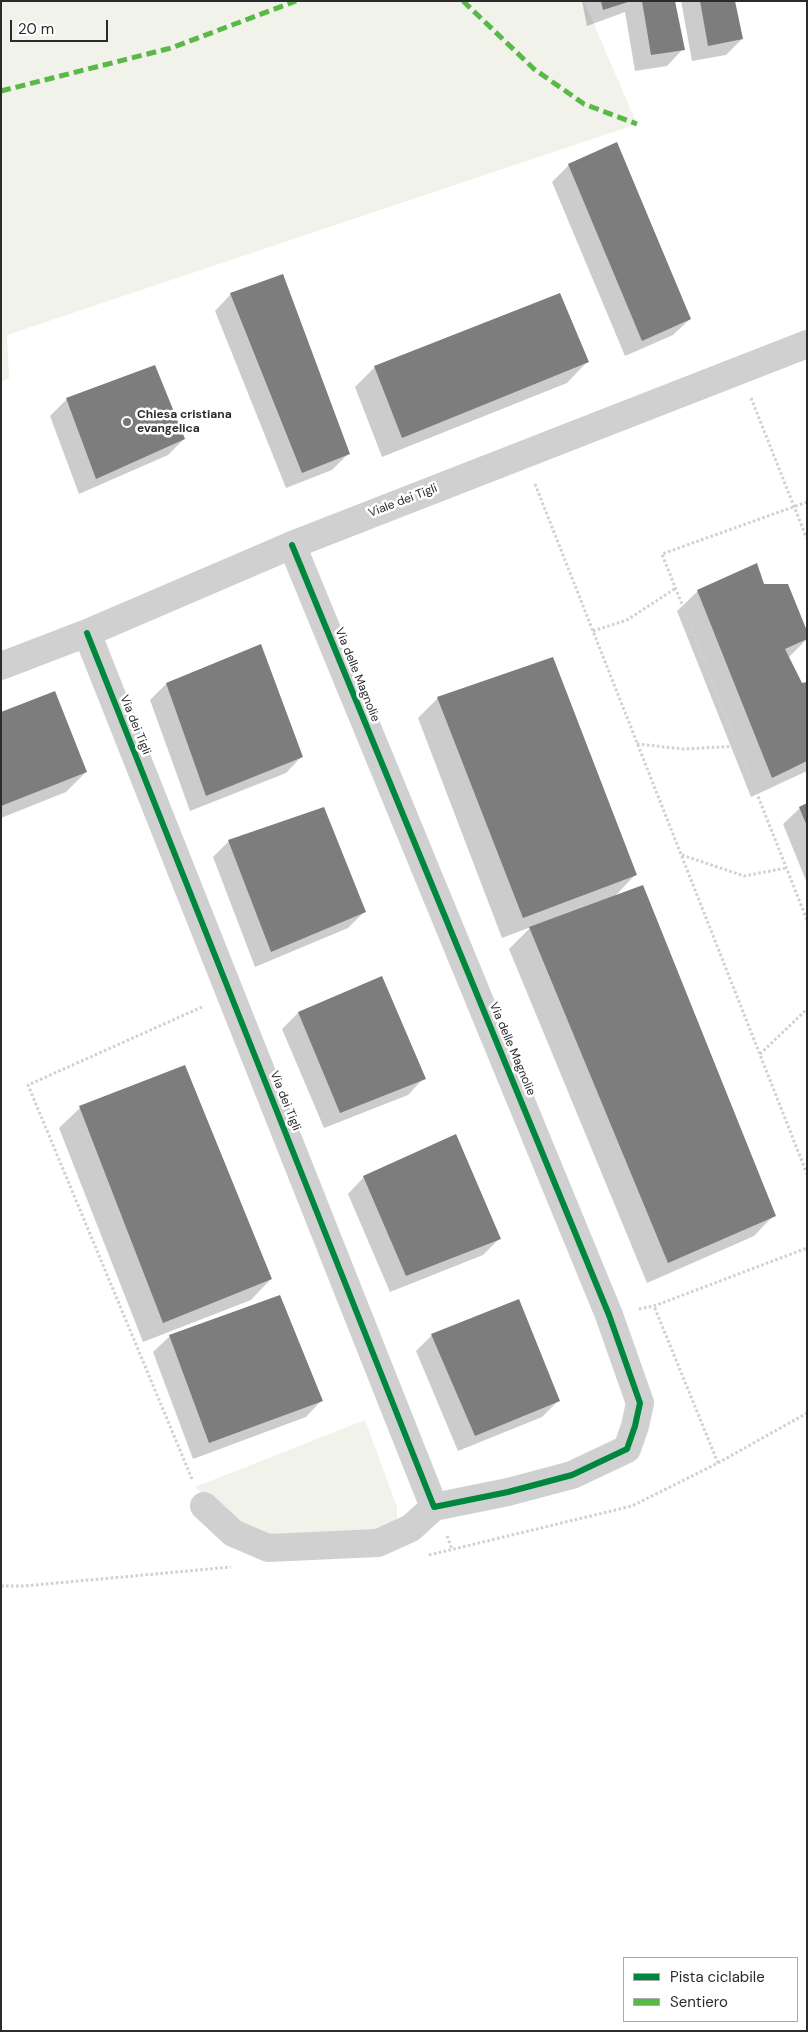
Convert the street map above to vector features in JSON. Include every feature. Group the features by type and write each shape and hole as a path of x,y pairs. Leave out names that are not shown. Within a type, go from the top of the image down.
{"street":[{"name":"Viale dei Tigli","path":"1,666 87,633 292,545 807,344"},
{"name":"Via delle Magnolie","path":"292,545 610,1315 640,1403 635,1426 626,1449 572,1474 508,1492 434,1507"},
{"name":"Via dei Tigli","path":"87,633 434,1507"},
{"path":"204,1506 233,1533 268,1548 378,1543 411,1528 434,1507"}],"path":[{"path":"740,369 807,539"},
{"path":"523,454 807,1174"},
{"path":"807,502 662,554 807,920"},
{"path":"593,631 627,620 676,588"},
{"path":"637,744 684,749 738,746"},
{"path":"681,855 744,876 786,868"},
{"path":"204,1506 28,1085 230,994"},
{"path":"760,1054 807,1010"},
{"path":"610,1315 654,1306 807,1248"},
{"path":"654,1306 718,1463"},
{"path":"420,1557 632,1506 718,1463 807,1413"},
{"path":"1,1586 24,1586 234,1566"}],"shaded area":[{"path":"1,1 584,1 637,124 7,335 9,378 1,382"},
{"path":"365,1420 397,1507 397,1520 386,1529 270,1535 237,1525 195,1487"}],"building":[{"path":"601,1 628,1 628,2 603,10"},
{"path":"642,1 675,1 685,50 651,55"},
{"path":"700,1 735,1 743,39 708,46"},
{"path":"617,142 691,319 642,341 568,164"},
{"path":"283,274 350,454 302,473 230,293"},
{"path":"560,293 589,362 402,438 374,366"},
{"path":"155,365 185,439 96,479 66,398"},
{"path":"757,563 764,584 788,584 807,631 807,639 785,649 802,683 807,682 807,761 772,778 697,590"},
{"path":"261,644 303,757 206,796 166,683"},
{"path":"553,657 637,875 523,918 437,697"},
{"path":"55,691 87,772 1,806 1,712"},
{"path":"807,803 807,826 799,807"},
{"path":"324,807 366,912 271,952 228,840"},
{"path":"643,885 776,1216 668,1263 529,927"},
{"path":"382,976 426,1079 340,1113 298,1012"},
{"path":"185,1065 272,1279 163,1323 79,1106"},
{"path":"456,1134 501,1239 406,1276 363,1176"},
{"path":"280,1295 323,1401 209,1443 169,1335"},
{"path":"519,1299 560,1401 475,1436 431,1334"}],"marked path":[{"path":"1,91 171,48 296,1"},
{"path":"463,1 534,69 584,104 637,124"}],"cycle path":[{"path":"87,633 434,1507 508,1492 572,1475 627,1449 640,1403 609,1315 292,545"}],"place":[{"name":"Chiesa cristiana evangelica","path":"127,422"}]}
